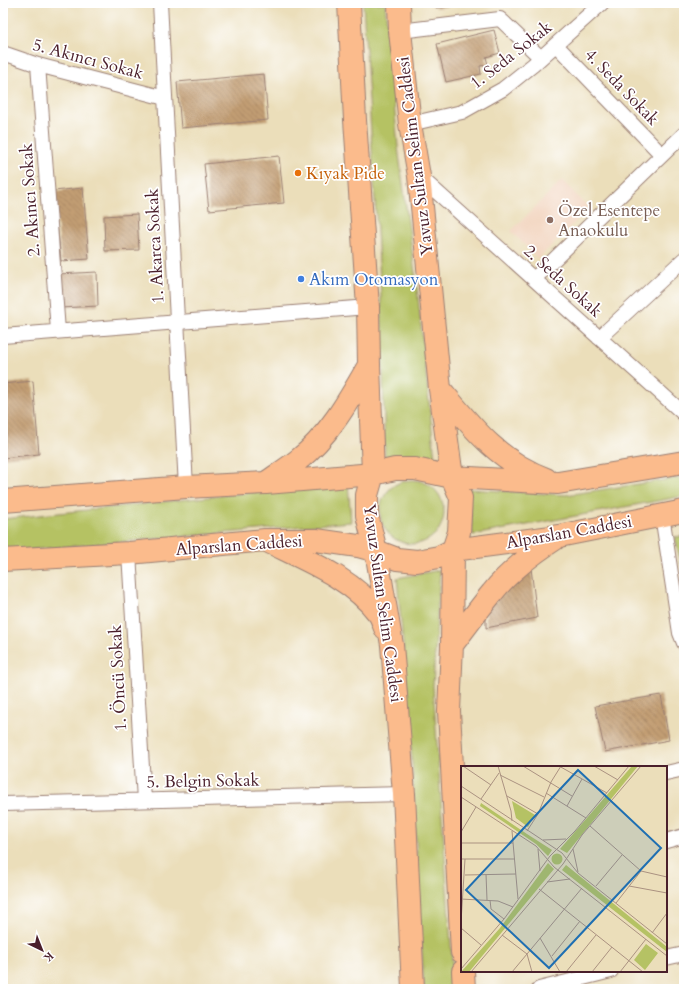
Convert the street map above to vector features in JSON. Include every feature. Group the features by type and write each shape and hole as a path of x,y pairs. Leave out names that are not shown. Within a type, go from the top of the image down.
{"main road":[{"name":"Yavuz Sultan Selim Caddesi","path":"349,3 355,120 368,307 368,365 373,474 367,495 367,515 376,551 392,646 404,794 412,989"},
{"name":"Yavuz Sultan Selim Caddesi","path":"400,3 400,31 410,124 419,176 440,389 452,477 461,498 459,532 453,550 452,645 449,711 458,812 461,917"},
{"path":"266,483 298,460 335,421 353,393 368,365"},
{"path":"440,389 466,420 491,446 508,460 532,474 558,483"},
{"path":"3,501 186,487 266,483 373,474 395,469 415,469 452,477 558,483 684,462"},
{"name":"Alparslan Caddesi","path":"3,560 129,554 265,540 316,540 358,546 397,559 417,561 439,557 453,550 559,536 684,511"},
{"path":"452,645 497,587 533,554 559,536"},
{"path":"265,540 328,572 364,598 380,615 392,646"},
{"path":"463,972 464,989"}],"street":[{"name":"1. Akarca Sokak","path":"160,3 186,487"},
{"name":"1. Seda Sokak","path":"410,124 462,112 503,89 556,45 602,3"},
{"path":"400,31 500,19 541,58"},
{"name":"4. Seda Sokak","path":"556,45 662,155"},
{"name":"5. Akıncı Sokak","path":"3,53 38,65 165,98"},
{"name":"2. Akıncı Sokak","path":"38,65 58,331"},
{"path":"534,279 684,134"},
{"name":"2. Seda Sokak","path":"419,176 599,338 681,405"},
{"path":"599,338 684,258"},
{"path":"3,336 368,307"},
{"path":"662,515 683,636"},
{"name":"1. Öncü Sokak","path":"129,554 144,800"},
{"path":"667,773 684,769"},
{"name":"5. Belgin Sokak","path":"3,804 404,794"},
{"path":"667,840 684,836"},
{"path":"667,958 684,954"},
{"path":"538,989 607,972"}],"shaded area":[{"name":"Özel Esentepe Anaokulu","path":"562,180 589,208 538,259 511,231"}],"green space":[{"path":"363,3 385,3 398,147 417,288 435,459 385,459 381,296"},
{"path":"684,477 684,496 473,535 468,489 566,495"},
{"path":"406,480 418,480 435,489 442,500 444,512 442,524 435,535 418,544 406,544 394,539 385,530 380,518 380,506 385,494 394,485"},
{"path":"348,482 351,522 3,552 3,519"},
{"path":"684,536 684,577 675,537"},
{"path":"440,570 433,686 454,989 424,989 409,708 397,578"}],"building":[{"path":"435,3 467,3 467,4 436,8"},
{"path":"494,30 500,53 486,57 488,65 480,66 481,74 446,82 437,44"},
{"path":"264,74 268,120 181,128 177,82"},
{"path":"279,156 284,203 209,210 204,164"},
{"path":"83,188 89,259 61,261 54,191"},
{"path":"137,214 139,250 105,251 104,216"},
{"path":"97,272 98,306 60,308 58,274"},
{"path":"33,381 39,454 3,458 3,384"},
{"path":"531,568 537,618 486,628 486,612 499,593"},
{"path":"661,695 669,740 605,752 595,706"}],"place":[{"name":"Kıyak Pide","path":"298,173"},
{"name":"Özel Esentepe Anaokulu","path":"550,220"},
{"name":"Akım Otomasyon","path":"301,279"}]}
